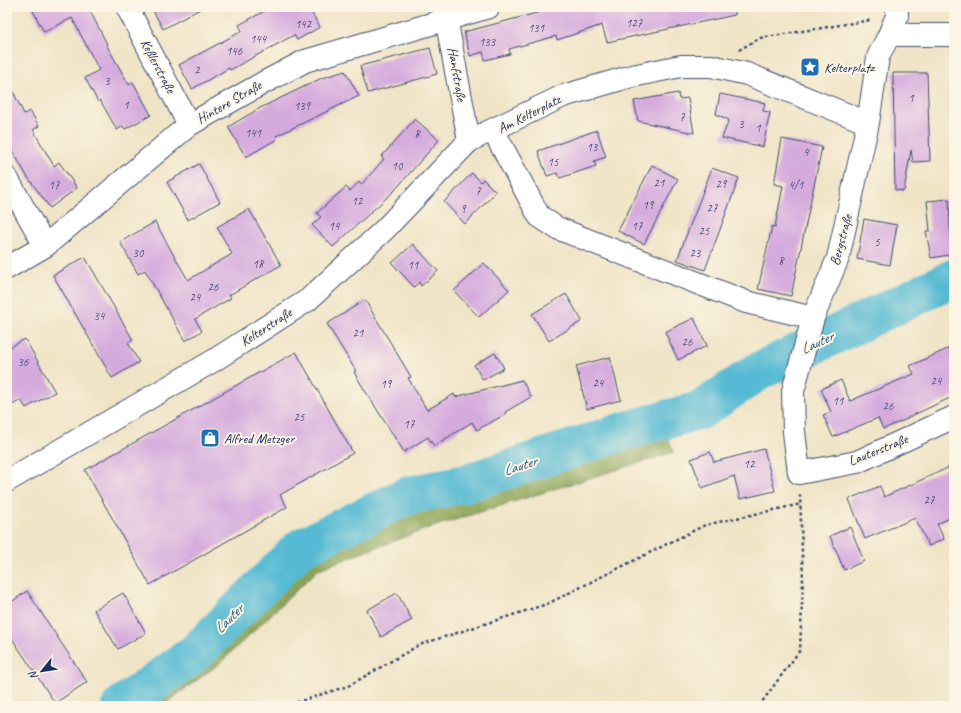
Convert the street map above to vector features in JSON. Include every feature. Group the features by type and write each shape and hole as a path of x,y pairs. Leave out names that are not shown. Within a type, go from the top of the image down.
{"street":[{"name":"Keßlerstraße","path":"127,7 189,125"},
{"name":"Hintere Straße","path":"7,268 45,246 189,125 263,83 305,61 446,13 489,7"},
{"name":"Hanfstraße","path":"446,13 469,141"},
{"path":"894,19 954,35"},
{"name":"Bergstraße","path":"799,473 794,432 794,391 813,318 838,258 868,124 878,57 894,19"},
{"name":"Am Kelterplatz","path":"813,318 746,302 557,228 539,216 493,130 563,96 624,78 682,66 711,66 747,74 868,124"},
{"name":"Kelterstraße","path":"7,481 213,361 308,300 384,230 469,141 493,130"},
{"path":"7,178 45,246"},
{"name":"Lauterstraße","path":"799,473 857,462 954,417"}],"path":[{"path":"711,66 760,38 894,19"},
{"path":"760,706 800,650 803,581 799,473"},
{"path":"285,706 348,686 419,645 547,604 705,525 801,504"}],"green space":[{"path":"658,411 674,452 429,528 319,569 219,664 162,706 103,706 188,645 295,537 400,484"}],"building":[{"path":"31,7 92,7 89,9 106,44 129,85 133,82 151,115 125,129 123,126 117,130 100,100 98,102 85,78 99,70 72,18 44,32"},
{"path":"151,7 204,7 163,29"},
{"path":"272,7 308,7 320,27 297,40 294,35 230,70 229,68 192,89 179,65 242,31 239,25"},
{"path":"560,7 735,7 735,15 607,42 602,25 557,40 556,36 509,49 510,54 485,60 483,52 470,56 464,32"},
{"path":"430,48 437,74 368,93 360,66"},
{"path":"345,71 359,96 276,136 277,139 246,157 228,127 260,108 322,78"},
{"path":"893,73 927,73 930,161 913,162 911,150 904,191 895,190"},
{"path":"7,79 24,114 30,111 39,126 33,130 54,166 59,162 77,188 50,208 27,176 7,141"},
{"path":"678,93 679,99 688,98 694,133 638,121 634,101"},
{"path":"720,94 765,103 763,111 770,112 763,147 722,138 729,120 716,114"},
{"path":"415,119 439,140 395,190 333,247 312,225 321,217 317,213 346,187 350,191 359,182 361,185 384,159 381,157"},
{"path":"597,130 606,157 594,161 596,166 560,178 557,173 547,176 538,151"},
{"path":"782,139 822,147 791,296 758,289 772,226 775,227 783,186 774,184"},
{"path":"199,164 220,202 188,220 167,182"},
{"path":"652,165 678,179 644,244 618,231"},
{"path":"712,168 739,178 705,270 677,260"},
{"path":"472,173 481,182 483,179 496,192 465,224 444,202"},
{"path":"949,199 950,228 954,254 931,258 926,231 930,231 927,201"},
{"path":"249,209 281,265 229,295 231,298 195,319 202,331 185,341 145,270 138,274 120,242 155,222 188,280 232,254 217,227"},
{"path":"864,219 897,225 890,265 857,259"},
{"path":"413,244 438,271 421,286 419,282 414,287 392,263"},
{"path":"85,257 133,340 128,343 139,362 112,378 53,275"},
{"path":"484,263 509,290 479,317 454,291"},
{"path":"566,294 582,321 549,341 532,314"},
{"path":"365,300 411,377 408,378 427,410 454,394 455,397 522,380 531,397 505,412 506,414 477,430 472,422 434,446 428,437 404,452 364,389 354,372 356,371 327,324"},
{"path":"694,318 707,346 678,360 665,332"},
{"path":"25,339 55,392 26,408 21,400 7,408 7,349"},
{"path":"954,346 954,396 883,429 878,418 833,437 823,415 831,412 821,389 841,380 850,401 914,374 910,366"},
{"path":"296,352 353,453 280,495 287,507 150,585 85,470"},
{"path":"495,353 504,368 483,380 474,365"},
{"path":"610,357 621,400 587,409 576,366"},
{"path":"764,449 775,491 740,499 734,476 702,488 691,459 710,452 714,462"},
{"path":"954,465 954,516 937,524 944,539 929,546 915,518 865,539 849,499 880,486 884,497"},
{"path":"850,527 864,561 844,570 830,536"},
{"path":"27,591 87,682 55,703 7,631 7,605"},
{"path":"123,593 146,633 118,649 94,610"},
{"path":"397,593 412,620 381,637 367,610"}],"waterway":[{"name":"Lauter","path":"121,706 194,654 300,548 407,496 467,483 628,430 701,410 759,371 954,278"}],"place":[{"name":"Kelterplatz","path":"810,67"},
{"name":"Alfred Metzger","path":"210,438"}]}
